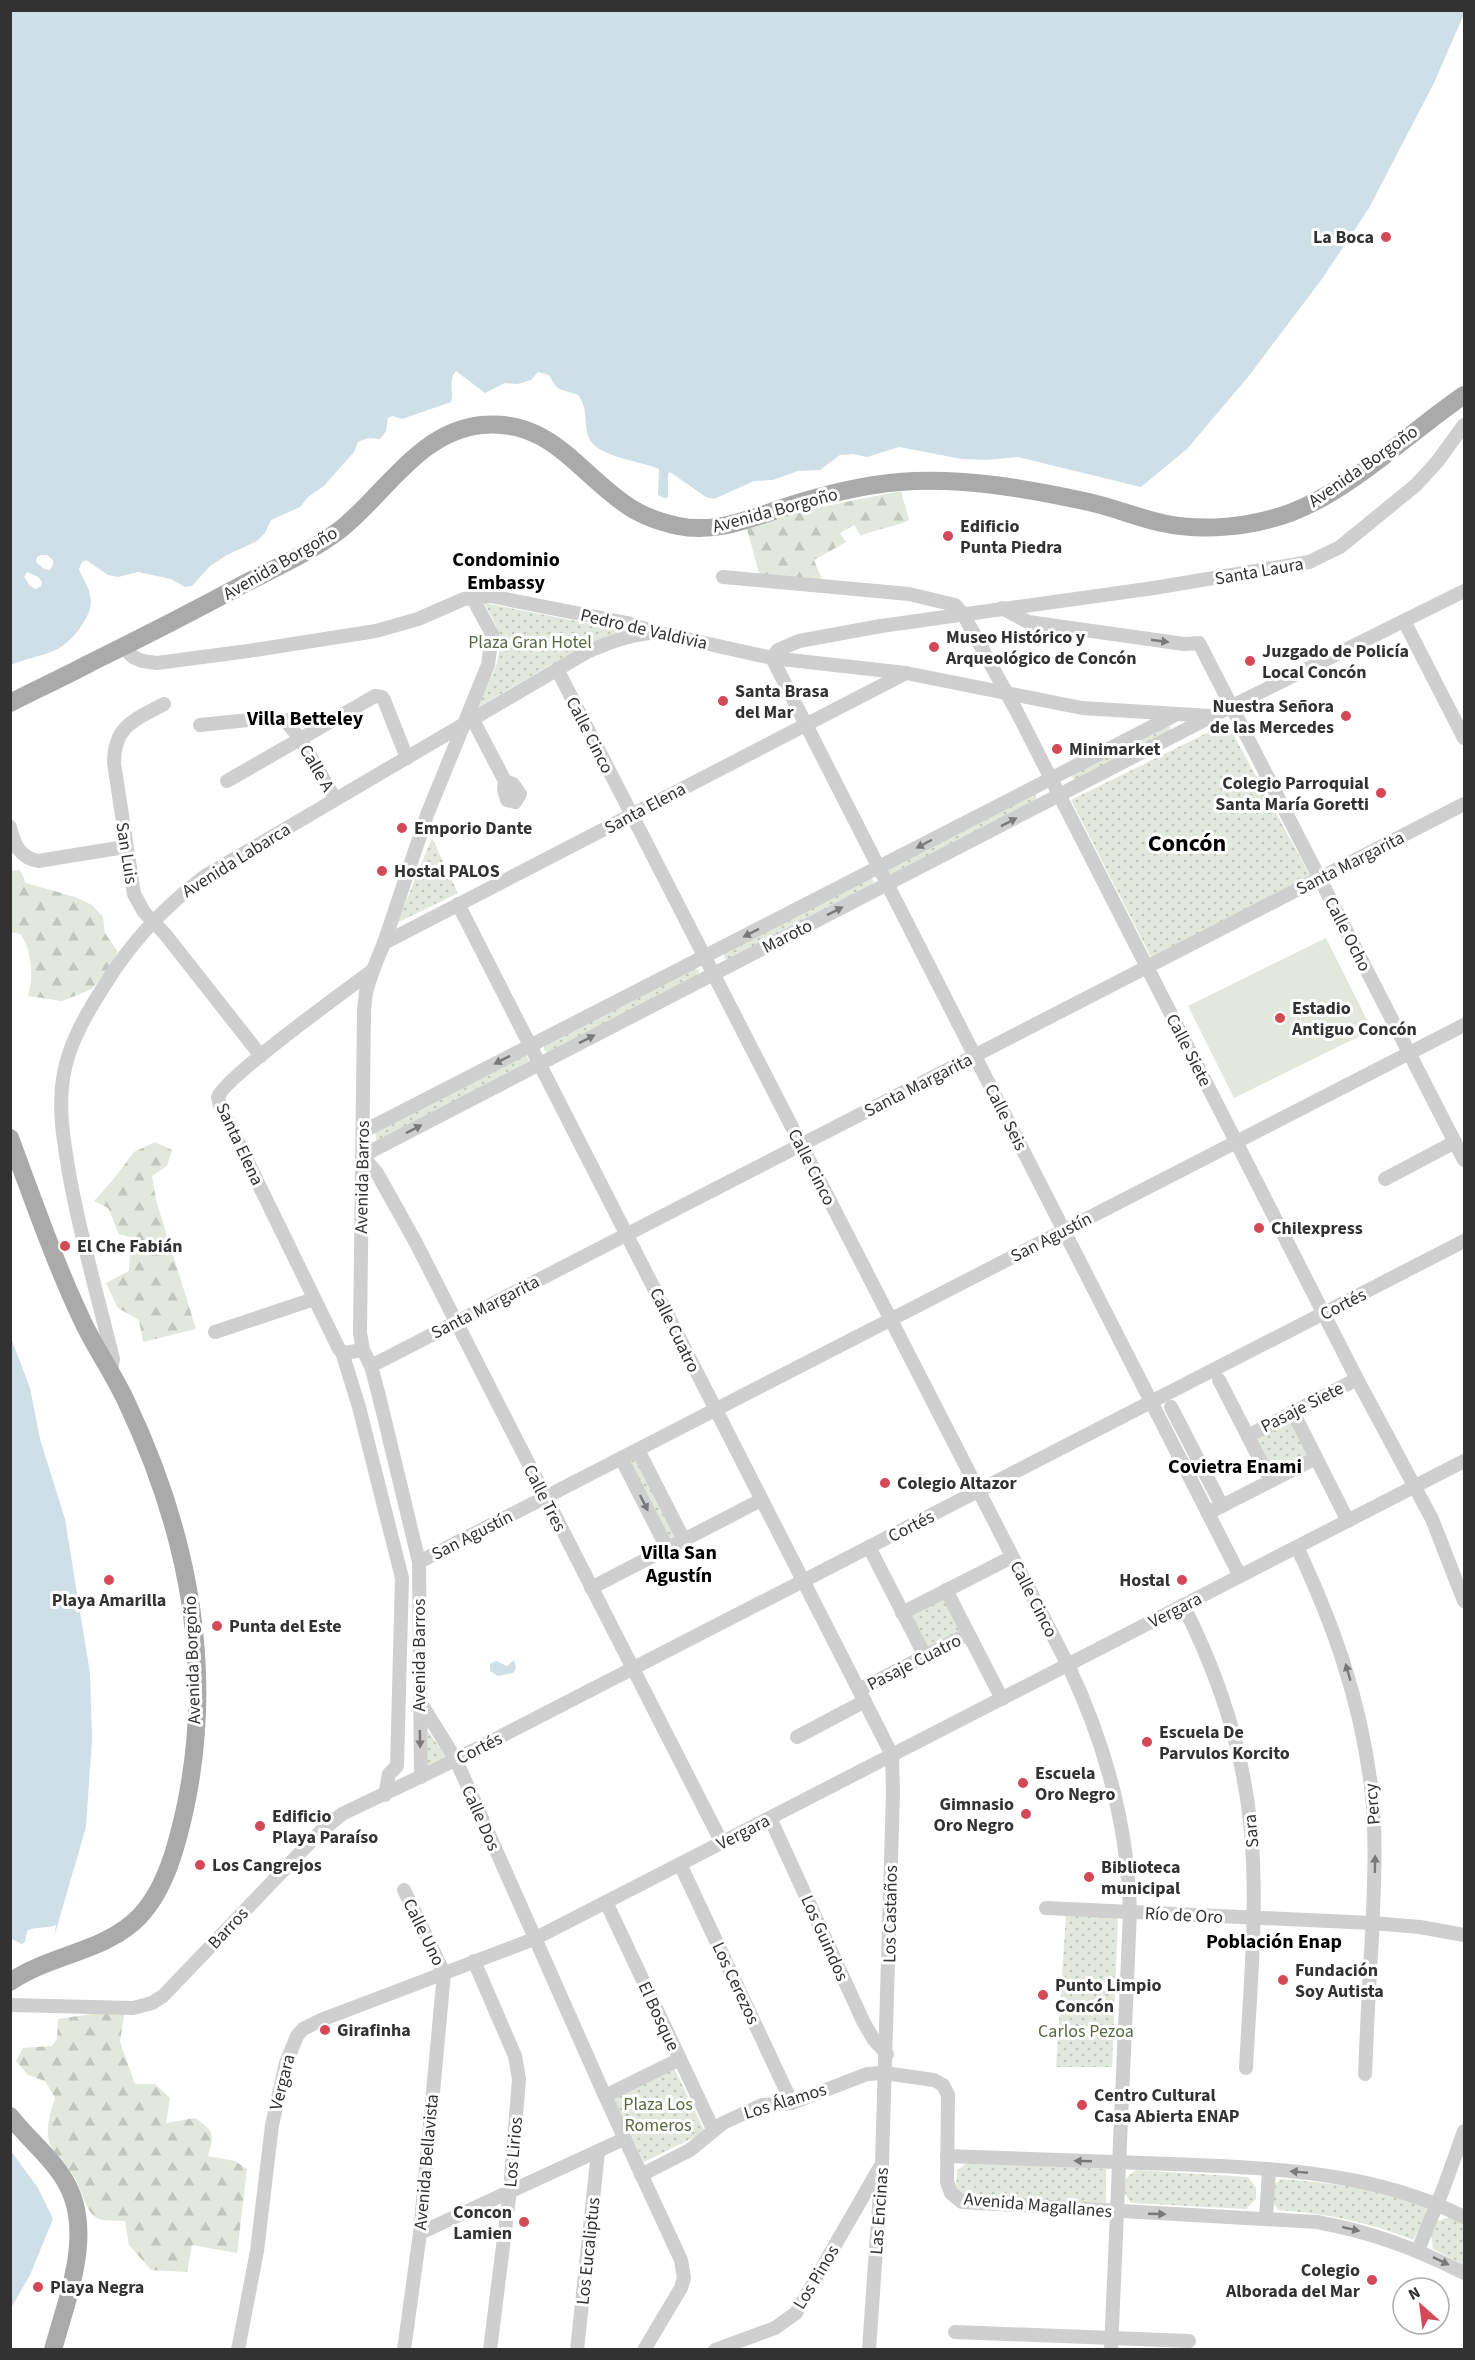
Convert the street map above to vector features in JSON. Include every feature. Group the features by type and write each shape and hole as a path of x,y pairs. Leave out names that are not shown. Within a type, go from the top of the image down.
{"main road":[{"name":"Avenida Borgoño","path":"10,703 123,647 315,546 341,528 430,444 453,432 472,426 504,425 541,435 559,446 627,506 646,516 679,526 723,527 792,505 843,492 889,483 926,480 993,485 1087,501 1163,524 1217,527 1270,519 1313,502 1362,471 1464,395"},
{"name":"Avenida Borgoño","path":"10,1138 81,1318 103,1362 111,1372 152,1463 186,1569 193,1614 197,1687 190,1785 173,1854 162,1881 140,1916 114,1936 32,1970 10,1982"},
{"path":"10,2116 59,2171 70,2191 77,2212 79,2232 76,2260 53,2349"}],"street":[{"name":"Santa Laura","path":"772,658 778,650 799,641 881,626 1154,588 1292,567 1317,560 1347,542 1416,485 1464,426"},
{"path":"723,577 909,594 955,605 963,614"},
{"name":"Maroto","path":"362,1156 1212,717 1464,591"},
{"name":"Pedro de Valdivia","path":"123,647 133,657 157,663 376,631 418,619 472,597 498,598 627,623 655,633 772,658 906,673 1082,708 1174,715"},
{"name":"Avenida Barros","path":"421,1777 419,1562 371,1366 363,1350 360,1333 364,1011 366,992 373,970 427,815 468,723 488,665 492,634 472,597"},
{"name":"Calle Ocho","path":"1002,608 1028,622 1184,644 1199,643 1464,1160"},
{"name":"Calle Siete","path":"963,614 1051,778 1146,968 1441,1538 1464,1600"},
{"path":"1404,621 1464,738"},
{"name":"Avenida Labarca","path":"111,1372 113,1359 72,1193 62,1131 62,1087 69,1053 82,1020 116,966 151,921 174,899 205,876 587,652 636,634 655,633"},
{"name":"Calle Seis","path":"772,658 1240,1576"},
{"name":"Calle Cinco","path":"557,669 1068,1665 1096,1729 1113,1787 1126,1859 1130,1912 1111,2344"},
{"name":"Santa Elena","path":"384,943 906,673"},
{"path":"227,781 368,700 379,696 384,700 407,759"},
{"name":"San Luis","path":"164,704 128,724 119,734 114,748 114,763 134,894 151,921 165,934 261,1056"},
{"name":"Maroto","path":"363,1131 1174,715 1212,717"},
{"name":"Calle A","path":"200,725 280,718 288,722 335,799"},
{"path":"468,723 505,780"},
{"name":"Santa Margarita","path":"371,1366 1464,804"},
{"path":"10,827 15,843 22,854 28,859 38,861 126,847"},
{"name":"Calle Cuatro","path":"458,904 892,1755"},
{"name":"Santa Elena","path":"342,1352 218,1101 219,1093 261,1056 373,970"},
{"name":"San Agustín","path":"419,1562 1464,1025"},
{"path":"1385,1179 1455,1142"},
{"name":"Calle Tres","path":"362,1156 377,1173 456,1322 722,1843"},
{"name":"Cortés","path":"421,1777 1464,1241"},
{"path":"216,1332 314,1299"},
{"path":"342,1352 363,1350"},
{"name":"Avenida Barros","path":"342,1352 380,1485 402,1578 397,1766 389,1774 385,1795"},
{"name":"Pasaje Siete","path":"1248,1436 1357,1379"},
{"path":"1219,1380 1271,1481"},
{"path":"1171,1407 1222,1506"},
{"path":"1293,1412 1348,1521"},
{"path":"638,1450 684,1540"},
{"path":"621,1458 667,1548"},
{"path":"1208,1513 1316,1458"},
{"name":"Vergara","path":"238,2349 257,2251 272,2126 286,2064 294,2040 303,2030 321,2020 534,1939 1464,1461"},
{"path":"591,1588 761,1500"},
{"path":"869,1547 925,1656"},
{"name":"Percy","path":"1297,1547 1336,1638 1360,1721 1370,1777 1374,1821 1375,1889 1365,2074"},
{"path":"902,1613 1012,1557"},
{"path":"946,1590 1002,1699"},
{"name":"Sara","path":"1184,1605 1216,1678 1237,1744 1251,1830 1253,1918 1246,2068"},
{"name":"Pasaje Cuatro","path":"797,1737 925,1656 968,1634"},
{"name":"Calle Dos","path":"419,1700 456,1760 640,2175 681,2260 684,2278 681,2288 644,2349"},
{"name":"Los Castaños","path":"884,2073 887,2054 892,1755"},
{"name":"Barros","path":"10,2005 133,2008 152,2003 180,1980 255,1898 331,1821 421,1777"},
{"name":"Los Guindos","path":"770,1818 864,2023 874,2040 887,2054"},
{"name":"Los Cerezos","path":"680,1864 792,2103"},
{"name":"Calle Uno","path":"404,1890 444,1973"},
{"name":"El Bosque","path":"606,1902 712,2129"},
{"name":"Río de Oro","path":"1046,1908 1372,1923 1420,1927 1464,1935"},
{"name":"Los Lirios","path":"474,1961 515,2056 518,2072 510,2190 490,2349"},
{"name":"Avenida Bellavista","path":"404,2349 420,2233 444,1973"},
{"path":"605,2096 680,2060"},
{"name":"Los Álamos","path":"640,2175 690,2150 712,2129 738,2115 762,2105 792,2103 867,2074 884,2073 934,2080 943,2085 948,2095 947,2156"},
{"name":"Las Encinas","path":"869,2349 882,2163 884,2073"},
{"path":"1418,2250 1464,2131"},
{"path":"420,2233 624,2139"},
{"name":"Los Eucaliptus","path":"577,2349 598,2152"},
{"path":"947,2156 1269,2170 1352,2180 1391,2189 1437,2204 1464,2217"},
{"name":"Avenida Magallanes","path":"947,2156 948,2188 962,2202 1117,2212 1266,2218 1340,2226 1418,2250 1464,2273"},
{"name":"Los Pinos","path":"715,2349 775,2328 796,2313 882,2163"},
{"path":"1266,2218 1269,2170"},
{"path":"955,2332 1111,2344 1189,2341"}],"green space":[{"path":"901,491 909,520 861,536 854,525 840,533 846,542 814,560 823,582 760,577 747,529 787,514"},
{"name":"Plaza Gran Hotel","path":"484,603 623,630 550,665 472,711 494,672 499,651 497,628"},
{"path":"1227,723 1312,879 1153,961 1071,800"},
{"path":"1169,725 1172,731 1075,783 1071,775"},
{"path":"1035,794 1038,803 890,880 883,872"},
{"path":"432,838 458,893 397,923"},
{"path":"20,870 26,883 75,897 92,905 103,917 105,933 118,952 92,989 62,1001 28,996 31,972 27,947 20,934 11,932 10,871"},
{"path":"871,878 874,882 872,887 730,961 724,958 724,952"},
{"name":"Estadio Antiguo Concón","path":"1326,938 1372,1030 1234,1098 1188,1006"},
{"path":"692,968 699,970 697,978 551,1054 544,1050 544,1044"},
{"path":"525,1053 531,1064 377,1145 375,1130"},
{"path":"155,1142 172,1150 167,1166 152,1176 156,1200 196,1329 143,1342 139,1320 118,1308 106,1283 129,1271 130,1254 137,1239 119,1234 108,1208 94,1201 134,1152"},
{"path":"1290,1420 1309,1454 1272,1474 1254,1438"},
{"path":"638,1456 680,1538 669,1543 627,1462"},
{"path":"944,1597 962,1632 926,1651 909,1615"},
{"path":"428,1731 446,1757 428,1765"},
{"name":"Carlos Pezoa","path":"1066,1915 1118,1917 1112,2067 1056,2067"},
{"path":"125,2009 120,2042 135,2084 155,2084 170,2098 166,2123 195,2118 206,2127 212,2138 208,2156 235,2161 247,2169 237,2253 192,2245 187,2272 151,2270 129,2245 125,2221 103,2220 93,2215 75,2178 55,2153 49,2141 49,2121 55,2098 45,2081 28,2075 16,2061 23,2048 52,2046 57,2039 58,2019"},
{"name":"Plaza Los Romeros","path":"673,2066 705,2132 644,2162 612,2097"},
{"path":"969,2162 1106,2169 1106,2203 963,2198 956,2187 957,2170"},
{"path":"1136,2170 1248,2177 1256,2188 1256,2199 1246,2209 1131,2203 1124,2192 1126,2178"},
{"path":"1282,2179 1356,2188 1428,2205 1423,2223 1413,2240 1346,2219 1278,2210 1271,2199 1273,2185"},
{"path":"1453,2216 1464,2221 1464,2265 1433,2249 1431,2234 1435,2222"}],"shaded area":[{"path":"11,10 1464,10 1434,83 1369,208 1322,279 1248,377 1187,449 1141,487 1018,457 987,460 962,459 899,447 867,457 853,454 840,455 820,470 798,471 773,480 754,481 714,499 706,497 670,472 668,474 668,497 665,498 658,495 659,469 599,449 588,436 585,410 578,395 558,388 549,375 538,372 531,380 518,384 505,383 485,393 456,371 452,378 451,402 402,419 392,416 388,418 386,431 380,439 368,438 358,442 354,452 324,486 308,497 300,507 271,520 265,533 257,541 210,566 192,586 185,587 171,579 138,572 118,577 108,575 86,560 82,562 79,569 88,588 91,603 82,625 74,636 58,649 11,665","holes":["47,555 53,560 50,570 44,569 36,562 37,557","27,572 38,577 42,582 41,586 36,589 30,586 24,577"]},
{"path":"11,1338 30,1388 40,1439 65,1519 90,1673 92,1739 86,1827 54,1937 56,1925 27,1931 25,1942 22,1944 10,1938"},
{"path":"514,1660 516,1668 513,1673 498,1676 490,1671 490,1664 496,1661 507,1666"},
{"path":"11,2151 38,2188 53,2219 30,2275 11,2308"}],"place":[{"name":"La Boca","path":"1386,237"},
{"name":"Edificio Punta Piedra","path":"948,536"},
{"name":"Museo Histórico y Arqueológico de Concón","path":"934,647"},
{"name":"Juzgado de Policía Local Concón","path":"1250,661"},
{"name":"Santa Brasa del Mar","path":"723,701"},
{"name":"Nuestra Señora de las Mercedes","path":"1346,716"},
{"name":"Minimarket","path":"1057,749"},
{"name":"Colegio Parroquial Santa María Goretti","path":"1381,793"},
{"name":"Emporio Dante","path":"402,828"},
{"name":"Hostal PALOS","path":"382,871"},
{"name":"Estadio Antiguo Concón","path":"1280,1018"},
{"name":"Chilexpress","path":"1259,1228"},
{"name":"El Che Fabián","path":"65,1246"},
{"name":"Colegio Altazor","path":"885,1483"},
{"name":"Playa Amarilla","path":"109,1580"},
{"name":"Hostal","path":"1182,1580"},
{"name":"Punta del Este","path":"217,1626"},
{"name":"Escuela De Parvulos Korcito","path":"1147,1742"},
{"name":"Escuela Oro Negro","path":"1023,1783"},
{"name":"Gimnasio Oro Negro","path":"1026,1814"},
{"name":"Edificio Playa Paraíso","path":"260,1826"},
{"name":"Los Cangrejos","path":"200,1865"},
{"name":"Biblioteca municipal","path":"1089,1877"},
{"name":"Fundación Soy Autista","path":"1283,1980"},
{"name":"Punto Limpio Concón","path":"1043,1995"},
{"name":"Girafinha","path":"325,2030"},
{"name":"Centro Cultural Casa Abierta ENAP","path":"1082,2105"},
{"name":"Concon Lamien","path":"524,2222"},
{"name":"Colegio Alborada del Mar","path":"1372,2280"},
{"name":"Playa Negra","path":"38,2287"}],"district":[{"name":"Condominio Embassy","path":"506,570"},
{"name":"Villa Betteley","path":"305,718"},
{"name":"Concón","path":"1187,843"},
{"name":"Covietra Enami","path":"1235,1466"},
{"name":"Villa San Agustín","path":"679,1564"},
{"name":"Población Enap","path":"1274,1941"}]}
